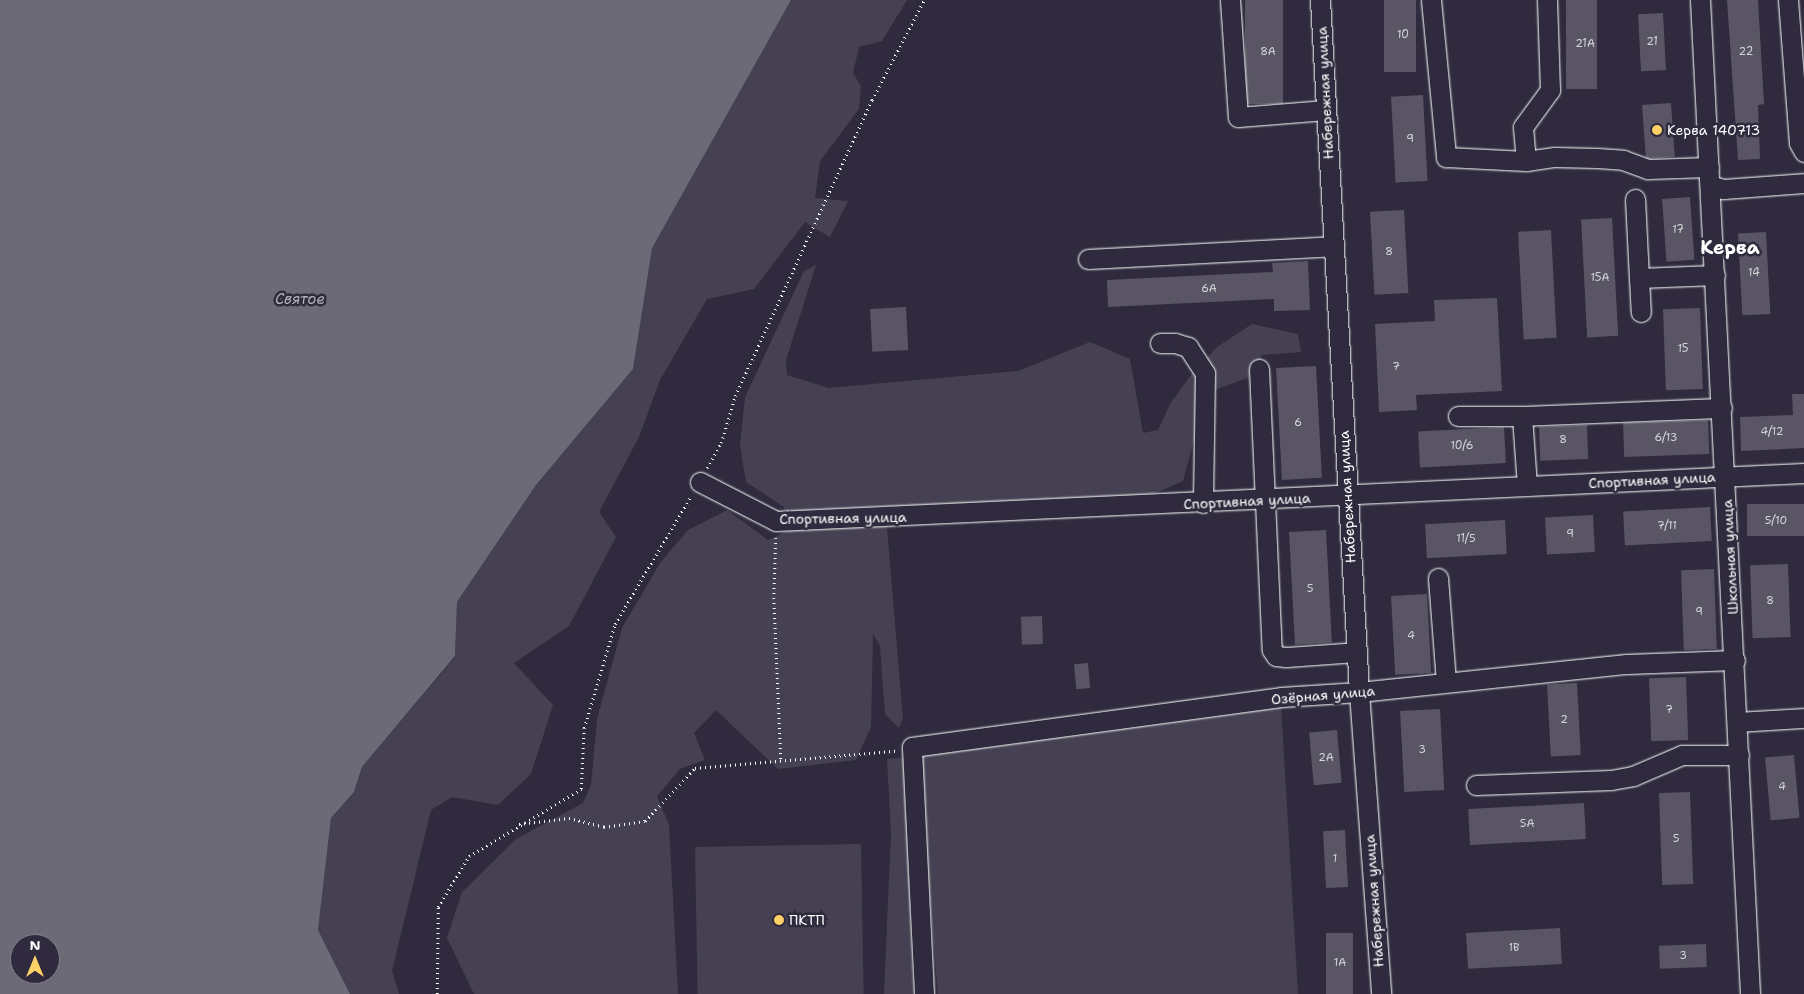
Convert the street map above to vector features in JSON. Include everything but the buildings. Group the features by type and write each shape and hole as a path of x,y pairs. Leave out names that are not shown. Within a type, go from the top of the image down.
{"street":[{"path":"1230,0 1238,117 1326,110"},
{"name":"Набережная улица","path":"1320,0 1359,692 1381,994"},
{"path":"1431,0 1446,157 1526,161 1555,157 1623,160 1648,169 1710,176 1723,189 1804,183"},
{"path":"1526,161 1523,128 1550,90 1547,0"},
{"name":"Школьная улица","path":"1700,0 1726,476 1750,994"},
{"path":"1788,0 1798,143 1804,152"},
{"path":"1635,199 1641,312"},
{"path":"1088,259 1334,246"},
{"path":"1639,278 1715,275"},
{"path":"1160,343 1175,343 1188,347 1205,373 1203,503"},
{"path":"1259,369 1272,650 1276,656 1286,657 1357,652"},
{"path":"1458,416 1522,416 1722,408"},
{"path":"1522,416 1527,486"},
{"name":"Спортивная улица","path":"700,482 776,521 1203,503 1804,473"},
{"path":"1438,578 1446,682"},
{"name":"Озёрная улица","path":"912,747 1281,697 1359,692 1627,664 1735,660"},
{"path":"1738,722 1804,718"},
{"path":"912,747 924,994"},
{"path":"1476,784 1611,780 1633,776 1682,755 1740,755"}],"path":[{"path":"437,994 438,907 469,856 518,824 581,789 584,728 615,624 700,482 721,443 735,396 872,100 924,0"},
{"path":"776,521 774,598 782,761"},
{"path":"518,824 569,818 604,827 645,821 695,768 912,747"}],"shaded area":[{"path":"791,0 907,0 882,41 859,47 853,73 861,86 859,109 820,161 815,198 848,201 830,237 805,222 754,289 707,299 660,380 639,437 599,512 616,537 569,626 514,663 553,705 531,774 498,805 452,797 431,810 392,971 399,994 350,994 318,930 331,818 354,792 362,767 455,657 457,602 536,485 633,369 651,248"},
{"path":"816,265 786,360 787,375 828,388 1018,371 1090,342 1130,359 1143,433 1158,430 1170,404 1191,375 1217,347 1252,324 1298,334 1301,352 1262,355 1253,376 1217,389 1194,440 1183,481 1115,511 892,521 887,527 903,718 899,728 885,714 880,646 873,634 871,727 856,760 778,769 716,710 694,733 705,760 680,769 657,796 669,825 678,994 474,994 447,938 462,892 516,839 583,803 591,785 597,719 622,628 660,563 688,530 727,510 768,540 787,531 784,507 746,482 740,445 745,397 804,271"},
{"path":"1281,704 1298,994 938,994 918,753"},
{"path":"905,758 913,994 884,994 891,833 887,759"},
{"name":"ПКТП","path":"861,844 864,994 698,994 695,847"}],"water":[{"name":"Святое","path":"0,0 791,0 652,248 633,369 536,485 457,602 455,656 362,767 354,792 331,818 318,930 350,994 0,994"}],"place":[{"name":"Керва 140713","path":"1657,130"},
{"name":"ПКТП","path":"779,920"}],"district":[{"name":"Керва","path":"1730,248"}]}
